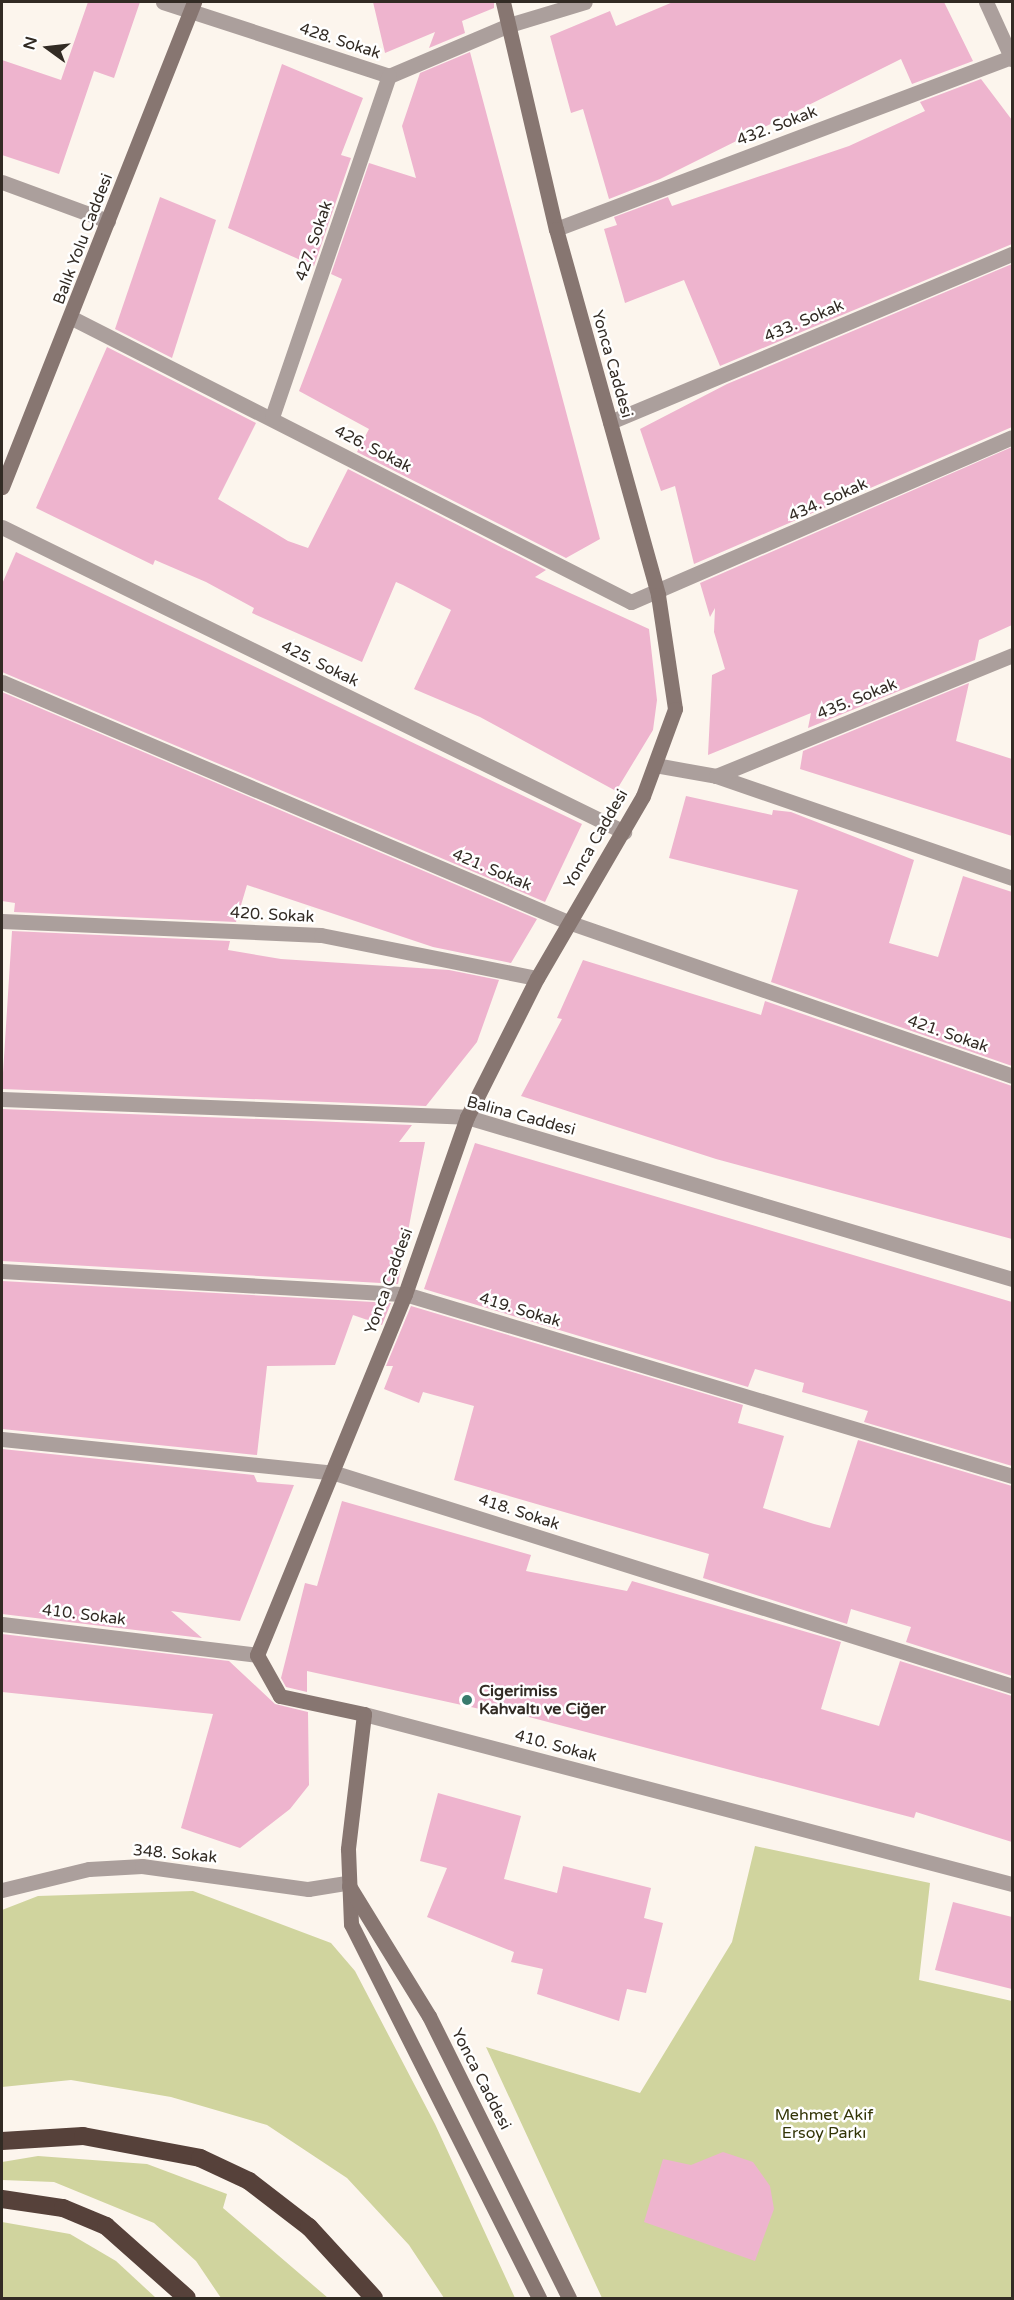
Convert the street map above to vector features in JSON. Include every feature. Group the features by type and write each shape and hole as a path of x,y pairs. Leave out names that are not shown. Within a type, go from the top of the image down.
{"highway":[{"path":"2,2141 83,2136 200,2158 249,2181 309,2226 374,2298"},
{"path":"2,2199 63,2208 106,2226 186,2298"}],"street":[{"name":"428. Sokak","path":"163,2 192,6 389,76 508,25 585,2"},
{"name":"Yonca Caddesi","path":"258,1654 335,1473 405,1294 466,1117 568,922 624,832 655,765 675,709 658,595 556,229 503,2"},
{"path":"986,2 1012,58"},
{"name":"Balık Yolu Caddesi","path":"2,487 72,318 192,6"},
{"name":"432. Sokak","path":"556,229 1012,58"},
{"name":"427. Sokak","path":"272,417 389,76"},
{"path":"2,182 108,221"},
{"name":"433. Sokak","path":"610,422 1012,254"},
{"name":"426. Sokak","path":"72,318 272,417 631,602 658,595"},
{"name":"434. Sokak","path":"658,595 1012,437"},
{"name":"425. Sokak","path":"2,528 624,832"},
{"name":"435. Sokak","path":"716,776 1012,656"},
{"name":"421. Sokak","path":"2,682 568,922 1012,1076"},
{"path":"655,765 716,776 1012,878"},
{"name":"420. Sokak","path":"2,921 321,935 537,978"},
{"name":"Balina Caddesi","path":"2,1099 466,1117 1012,1279"},
{"name":"419. Sokak","path":"2,1271 405,1294 1012,1476"},
{"name":"418. Sokak","path":"2,1439 335,1473 1012,1686"},
{"name":"410. Sokak","path":"2,1624 258,1654 280,1696 364,1714 1012,1884"},
{"path":"364,1714 347,1883 351,1924 539,2298"},
{"name":"348. Sokak","path":"2,1890 89,1869 142,1866 308,1889 347,1883"},
{"name":"Yonca Caddesi","path":"347,1883 429,2016 569,2298"}],"green space":[{"name":"Mehmet Akif Ersoy Parkı","path":"755,1846 930,1883 919,1980 1012,2001 1012,2298 602,2298 486,2047 640,2093 732,1942"},
{"path":"193,1891 331,1943 355,1971 435,2124 515,2298 444,2298 409,2245 347,2178 267,2125 171,2097 71,2080 2,2087 2,1910 38,1896"},
{"path":"38,2156 147,2164 227,2194 223,2208 328,2298 221,2298 196,2261 154,2223 54,2182 2,2180 2,2162"},
{"path":"2,2222 70,2234 116,2261 156,2298 2,2298"}],"building":[{"path":"88,2 140,2 114,78 94,71 59,174 2,155 2,60 61,80"},
{"path":"373,2 494,2 494,8 462,21 465,33 429,48 435,32 385,53"},
{"path":"673,2 944,2 973,61 912,84 901,59 660,179 609,199 583,109 571,113 550,36 610,11 616,26"},
{"path":"470,52 600,539 566,558 357,452 369,429 299,391 342,279 331,274 369,163 416,178 402,126 420,73"},
{"path":"282,64 363,98 341,155 351,158 314,266 228,228"},
{"path":"981,79 1012,120 1012,244 720,366 684,280 625,303 604,229 617,225 614,217 668,197 672,206 849,146 925,111 920,102"},
{"path":"160,197 216,220 172,358 115,329"},
{"path":"1012,264 1012,427 694,564 675,486 661,491 640,429 727,384"},
{"path":"107,347 256,423 218,499 288,541 308,548 348,469 546,570 535,577 649,629 657,700 653,730 616,791 480,717 414,689 451,610 403,585 396,582 362,662 252,613 254,608 206,582 155,560 153,565 36,508"},
{"path":"1012,447 1012,625 979,640 975,660 808,728 811,713 708,755 712,675 725,669 714,632 715,608 710,617 700,583"},
{"path":"16,552 582,824 545,902 2,672 2,584"},
{"path":"969,683 956,741 1012,759 1012,836 800,769 803,751"},
{"path":"2,692 537,919 511,963 433,947 247,885 236,922 14,912 15,903 2,901"},
{"path":"686,796 772,815 773,810 791,812 914,860 889,943 938,957 963,876 1012,892 1012,1066 771,982 798,890 669,858"},
{"path":"12,931 230,941 228,950 281,959 449,970 499,980 477,1042 426,1106 2,1089"},
{"path":"583,960 761,1015 765,1001 1012,1086 1012,1239 716,1159 521,1096 562,1019 557,1018"},
{"path":"2,1109 412,1125 399,1142 425,1142 398,1284 2,1261"},
{"path":"475,1143 1012,1302 1012,1466 864,1422 868,1411 802,1392 804,1383 755,1369 748,1387 424,1289"},
{"path":"2,1281 391,1303 382,1325 353,1315 335,1365 267,1366 257,1455 2,1429"},
{"path":"411,1306 743,1405 738,1423 784,1436 763,1508 814,1524 830,1528 858,1440 1012,1486 1012,1676 906,1642 911,1627 851,1609 847,1624 703,1578 709,1554 454,1480 474,1406 423,1392 419,1403 384,1389 393,1366 386,1366"},
{"path":"2,1449 254,1475 257,1482 294,1485 240,1621 171,1611 202,1638 2,1614"},
{"path":"342,1501 531,1555 526,1571 627,1591 632,1581 841,1642 821,1709 879,1726 900,1661 1012,1696 1012,1842 916,1812 914,1818 491,1707 489,1711 307,1671 307,1692 286,1687 281,1678 305,1583 317,1586"},
{"path":"2,1634 229,1661 275,1704 308,1712 309,1785 290,1809 240,1848 181,1828 213,1714 2,1692"},
{"path":"438,1793 521,1816 504,1879 557,1893 563,1866 651,1888 644,1918 663,1923 646,1993 627,1989 619,2021 537,1994 543,1969 511,1962 514,1952 427,1917 447,1868 420,1861"},
{"path":"953,1902 1012,1917 1012,1989 935,1970"},
{"path":"723,2152 753,2162 770,2186 774,2209 755,2261 644,2222 663,2159 691,2165"}],"place":[{"name":"Cigerimiss Kahvaltı ve Ciğer","path":"467,1700"}]}
